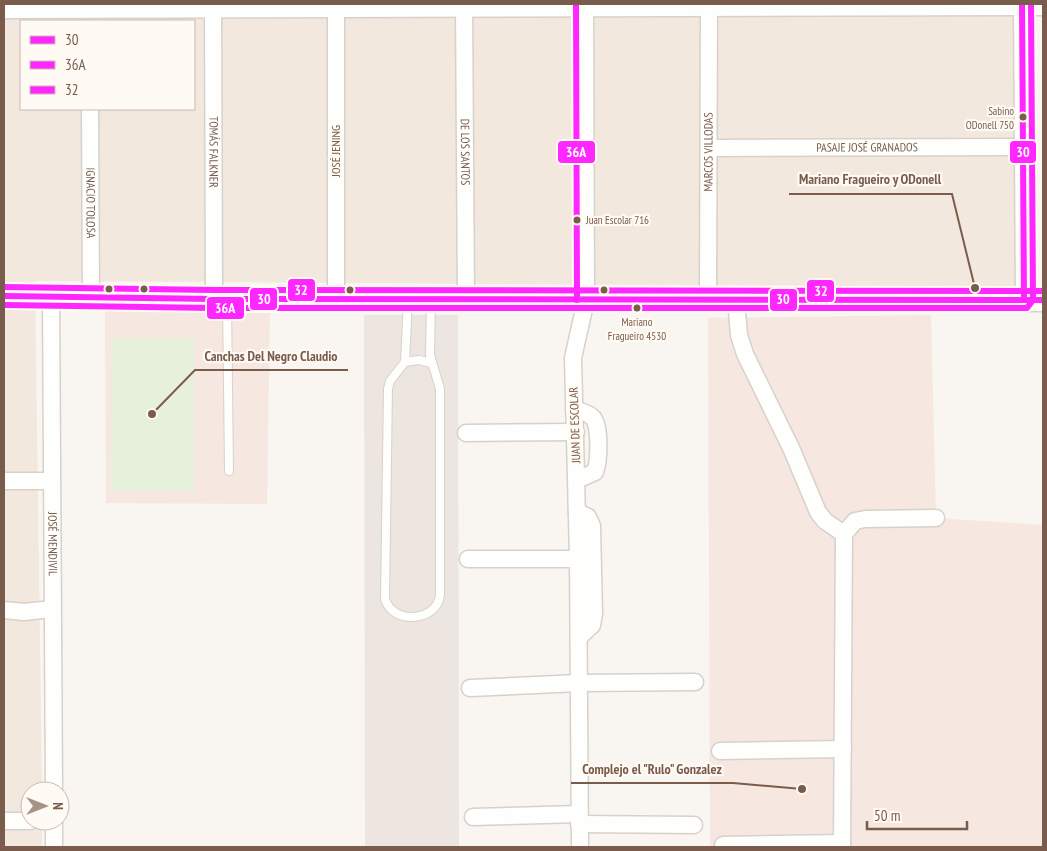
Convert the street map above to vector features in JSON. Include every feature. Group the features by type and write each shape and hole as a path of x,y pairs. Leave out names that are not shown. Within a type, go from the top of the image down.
{"main road":[{"path":"4,296 220,299 1034,300"}],"street":[{"path":"1022,5 1023,147 1034,300"},
{"path":"4,10 89,11 213,6 1022,5 1043,7"},
{"name":"TOMÁS FALKNER","path":"213,6 220,299"},
{"name":"JOSÉ JENING","path":"336,6 336,298"},
{"name":"DE LOS SANTOS","path":"464,6 466,299"},
{"name":"JUAN DE ESCOLAR","path":"580,847 578,559 573,358 586,300 585,6"},
{"name":"MARCOS VILLODAS","path":"708,300 709,6"},
{"name":"IGNACIO TOLOSA","path":"90,110 91,297"},
{"name":"PASAJE JOSÉ GRANADOS","path":"709,148 1023,147"},
{"name":"JOSÉ MENDIVIL","path":"50,296 54,781"},
{"path":"736,300 739,335 745,354 791,448 818,512 824,521 844,534"},
{"path":"574,409 592,417 597,423 598,431 598,464 595,472 576,480"},
{"path":"466,433 576,432"},
{"path":"4,481 52,481"},
{"path":"577,512 588,517 592,526 594,614 592,625 578,637"},
{"path":"723,845 842,845 844,534 855,521 865,518 936,518"},
{"path":"468,559 578,559"},
{"path":"4,610 24,612 52,609"},
{"path":"470,688 579,682 695,682"},
{"path":"720,751 843,749"},
{"path":"473,817 579,819 694,825"},
{"path":"4,821 20,821"},
{"path":"54,831 54,847"}],"lane":[{"path":"408,298 405,362 390,381 388,389 385,600 387,606 393,612 416,617 428,614 435,609 439,603 440,595 440,389 431,363 431,298"},
{"path":"220,299 229,471"},
{"path":"405,362 419,360 431,363"}],"shaded area":[{"path":"4,4 1013,4 1016,287 35,281 42,781 20,781 20,831 42,831 42,847 4,847"},
{"path":"105,310 270,310 267,504 106,503"},
{"path":"364,315 458,315 459,847 365,847"},
{"path":"931,315 936,518 1043,525 1043,847 710,847 708,318"}],"green space":[{"path":"111,338 194,338 194,491 111,491"}],"transit line":[{"name":"36A","path":"576,4 577,300"},
{"name":"30","path":"1022,4 1024,300"},
{"name":"36A","path":"4,305 214,308 1027,308 1033,300 1031,4"},
{"name":"32","path":"4,287 214,290 1043,291"},
{"name":"30","path":"4,296 214,299 1043,300"}],"place":[{"name":"Sabino ODonell 750","path":"1023,117"},
{"name":"Juan Escolar 716","path":"577,220"},
{"name":"Mariano Fragueiro y ODonell","path":"975,288"},
{"name":"Mariano Fragueiro 4530","path":"637,308"},
{"name":"Canchas Del Negro Claudio","path":"152,414"},
{"name":"Complejo el \"Rulo\" Gonzalez","path":"802,789"}]}
